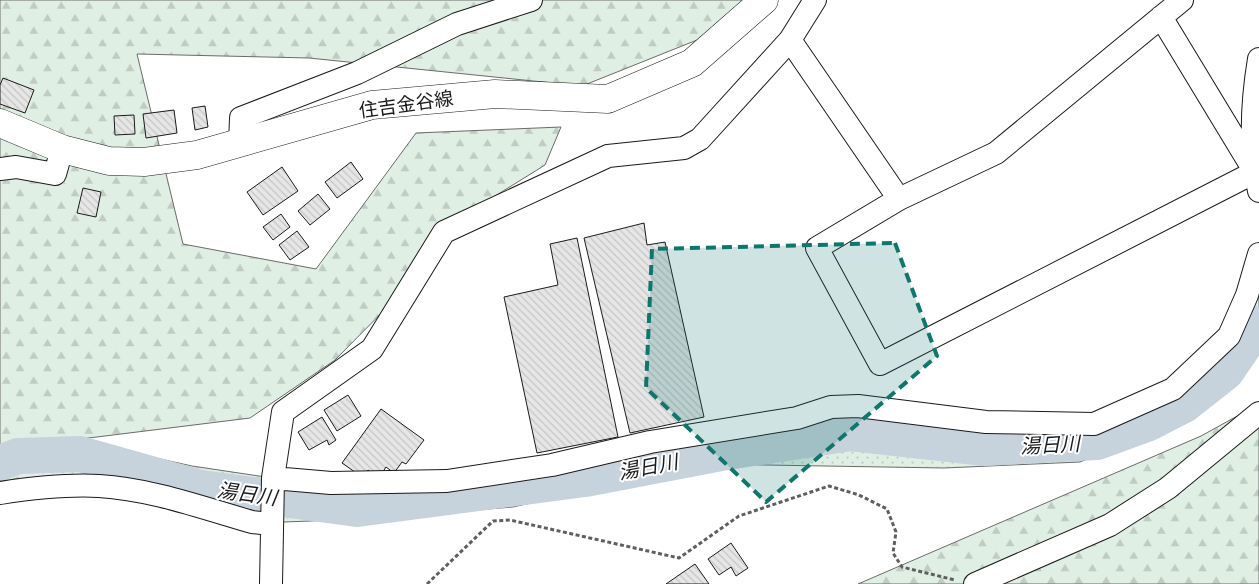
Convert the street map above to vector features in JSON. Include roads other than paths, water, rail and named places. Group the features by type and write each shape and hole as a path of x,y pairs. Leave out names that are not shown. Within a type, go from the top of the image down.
{"main road":[{"name":"住吉金谷線","path":"0,123 62,149 109,161 144,162 197,156 372,105 494,94 608,99 692,63 764,0"}],"street":[{"path":"240,144 241,118 357,73 457,24 531,0"},
{"path":"271,584 273,478 283,412 372,349 444,232 608,156 684,148 700,139 790,40 816,0"},
{"path":"1182,0 996,153 899,199 817,248 880,364 1257,182"},
{"path":"1161,17 1257,182"},
{"path":"790,40 899,199"},
{"path":"1257,182 1254,126 1259,58"},
{"path":"0,169 16,167 55,174 62,149"},
{"path":"273,478 331,483 447,481 552,465 650,442 797,418 831,407 858,406 986,422 1094,424 1174,389 1229,336 1247,295 1259,254"},
{"path":"970,583 1110,525 1168,488 1259,413"},
{"path":"0,493 40,487 99,486 141,492 252,522 271,522"}],"waterway":[{"name":"湯日川","path":"0,463 18,456 80,454 201,488 357,509 585,479 721,453 851,433 985,448 1097,442 1149,423 1184,405 1226,372 1259,324"}]}
